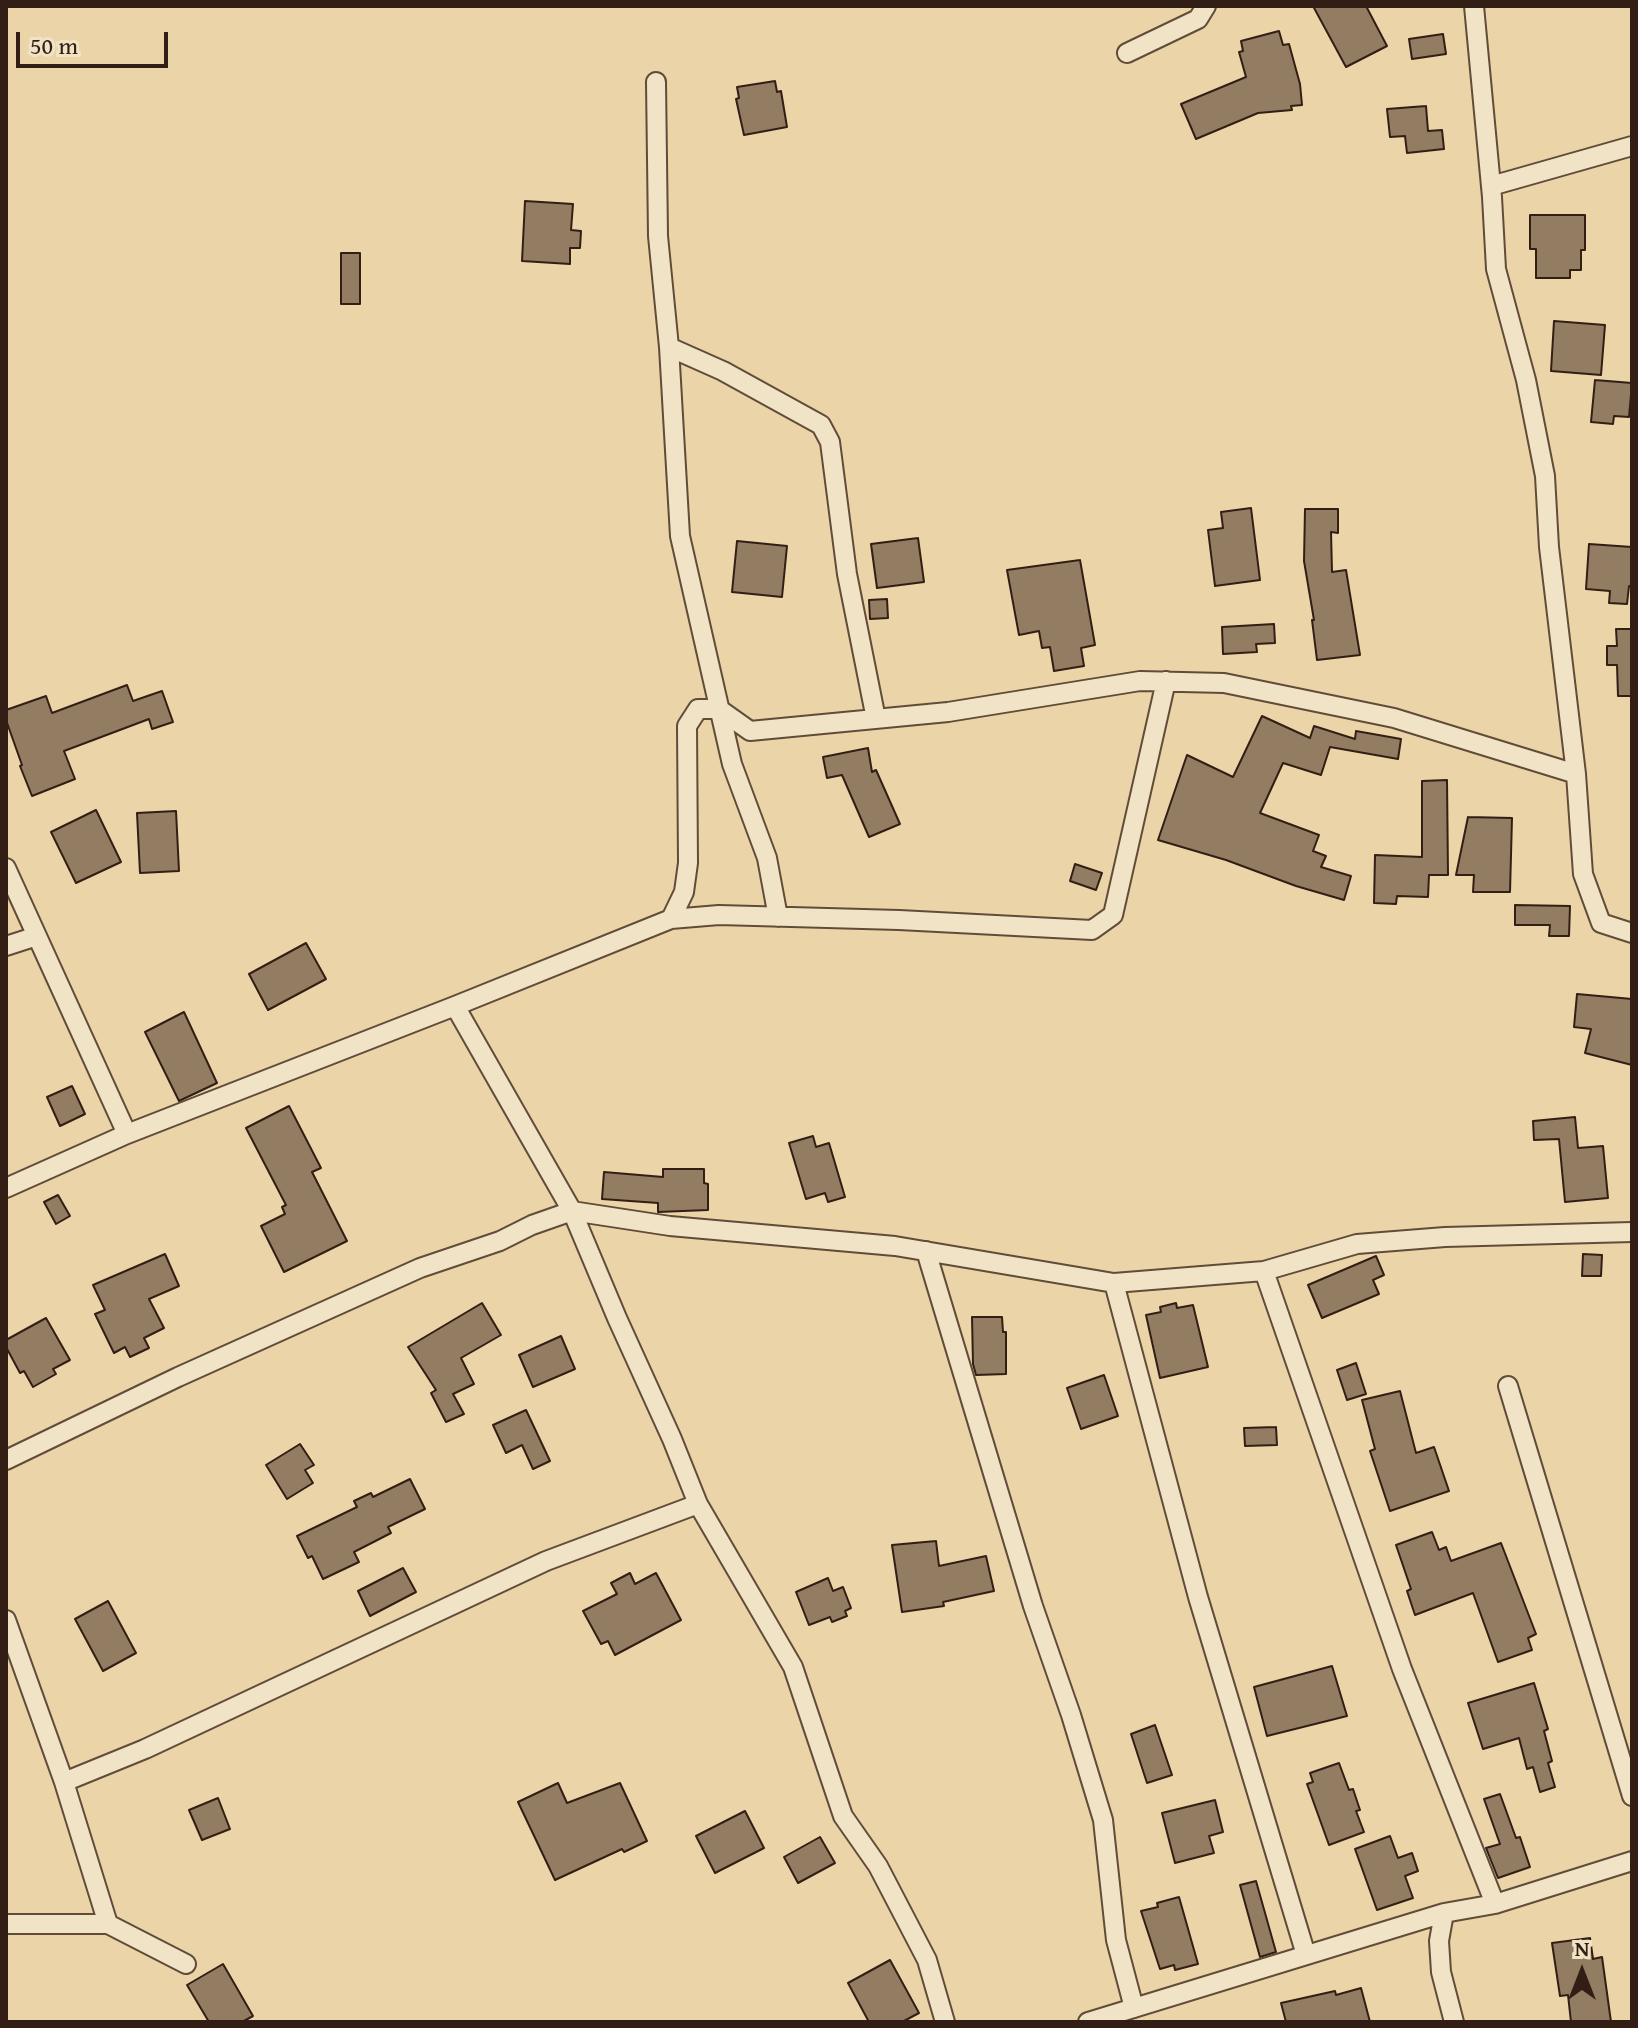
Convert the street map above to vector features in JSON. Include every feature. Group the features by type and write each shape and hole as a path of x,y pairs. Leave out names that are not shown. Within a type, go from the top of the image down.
{"street":[{"path":"1127,53 1198,19 1206,6"},
{"path":"1474,6 1496,269 1526,380 1545,476 1549,547 1576,774 1583,874 1601,923 1632,933"},
{"path":"656,82 658,236 669,347 680,536 732,764 767,858 778,917"},
{"path":"1491,186 1632,146"},
{"path":"669,347 723,371 821,425 830,442 847,574 876,719"},
{"path":"671,919 684,892 688,863 687,726 698,709 719,709 750,731 948,712 1140,681 1224,683 1394,718 1576,774"},
{"path":"6,1188 127,1134 671,919 719,915 1092,930 1113,915 1166,681"},
{"path":"6,868 127,1134"},
{"path":"6,946 37,936"},
{"path":"455,1006 572,1211 698,1504 793,1667 843,1816 878,1866 927,1960 945,2022"},
{"path":"6,1460 178,1377 420,1268 500,1241 532,1225 572,1211 670,1226 926,1251 1114,1283 1264,1271 1357,1244 1445,1237 1632,1232"},
{"path":"926,1251 1033,1606 1103,1820 1116,1940 1134,2008"},
{"path":"1264,1271 1402,1669 1495,1904"},
{"path":"1114,1283 1198,1597 1306,1955"},
{"path":"1508,1386 1632,1796"},
{"path":"64,1782 145,1749 546,1561 698,1504"},
{"path":"6,1620 64,1782 108,1924"},
{"path":"1088,2022 1444,1913 1495,1904 1632,1861"},
{"path":"1444,1913 1439,1941 1441,1972 1454,2022"},
{"path":"6,1924 108,1924 186,1964"}],"building":[{"path":"1313,6 1366,6 1387,46 1346,67"},
{"path":"1279,31 1283,45 1289,44 1300,84 1302,105 1291,106 1292,110 1258,113 1196,139 1181,104 1246,77 1239,52 1243,51 1241,41"},
{"path":"1443,34 1446,54 1412,59 1409,39"},
{"path":"775,81 777,92 781,91 787,127 744,135 736,99 739,98 737,87"},
{"path":"1426,106 1428,131 1442,130 1444,149 1407,153 1405,136 1390,137 1387,109"},
{"path":"525,201 573,204 571,230 581,231 580,248 570,248 570,264 522,261"},
{"path":"1530,215 1585,215 1585,250 1581,250 1581,270 1570,270 1570,278 1536,278 1536,249 1530,249"},
{"path":"341,253 360,253 360,304 341,304"},
{"path":"1554,321 1605,325 1601,375 1551,371"},
{"path":"1595,380 1632,383 1629,417 1614,416 1613,424 1591,422"},
{"path":"1251,508 1260,580 1215,586 1208,530 1223,528 1221,512"},
{"path":"1305,509 1338,509 1338,533 1331,532 1332,572 1346,570 1360,655 1317,660 1304,561"},
{"path":"918,538 924,582 877,588 871,544"},
{"path":"737,541 787,546 782,597 732,592"},
{"path":"1589,544 1632,547 1632,587 1629,586 1627,604 1609,603 1610,591 1586,589"},
{"path":"1080,560 1095,645 1081,648 1084,666 1054,671 1050,647 1042,648 1039,631 1019,635 1007,570"},
{"path":"887,599 888,618 870,619 869,600"},
{"path":"1274,624 1275,643 1256,644 1257,652 1223,654 1222,627"},
{"path":"1616,629 1632,629 1632,696 1618,696 1617,665 1607,665 1607,646 1617,646"},
{"path":"127,685 133,701 162,691 173,722 152,729 149,719 64,751 75,779 32,796 6,720 6,710 46,696 52,713"},
{"path":"1262,716 1310,738 1314,726 1355,739 1356,731 1401,739 1398,759 1330,747 1321,775 1283,763 1260,813 1319,835 1313,851 1326,856 1321,867 1351,876 1344,900 1158,840 1187,755 1233,777"},
{"path":"868,748 872,772 876,770 900,824 869,837 842,775 827,778 823,757"},
{"path":"1447,780 1448,875 1429,875 1428,897 1397,896 1396,904 1374,903 1375,855 1422,857 1422,781"},
{"path":"96,810 121,862 76,883 51,832"},
{"path":"176,811 179,871 140,873 137,813"},
{"path":"1468,817 1512,818 1510,892 1473,892 1474,875 1456,875"},
{"path":"1075,864 1102,873 1096,890 1070,881"},
{"path":"1515,905 1570,906 1569,936 1549,936 1550,925 1515,925"},
{"path":"306,943 326,979 268,1010 249,974"},
{"path":"1577,994 1632,999 1632,1065 1585,1053 1591,1029 1574,1027"},
{"path":"184,1012 217,1083 179,1101 145,1032"},
{"path":"72,1086 85,1114 60,1126 47,1097"},
{"path":"289,1106 321,1168 312,1172 347,1241 284,1272 261,1226 285,1214 282,1207 286,1205 246,1128"},
{"path":"1575,1117 1578,1148 1603,1146 1608,1198 1565,1202 1559,1139 1534,1140 1533,1121"},
{"path":"813,1136 816,1147 829,1143 845,1197 828,1202 825,1193 806,1199 789,1143"},
{"path":"663,1169 704,1169 704,1183 708,1184 708,1210 658,1212 658,1203 602,1199 604,1172 663,1177"},
{"path":"58,1195 70,1216 56,1224 44,1202"},
{"path":"165,1254 179,1286 149,1299 164,1328 144,1338 149,1348 130,1357 125,1347 114,1353 95,1314 105,1310 93,1285"},
{"path":"1583,1254 1602,1255 1601,1276 1582,1276"},
{"path":"1376,1256 1384,1275 1373,1280 1379,1294 1322,1318 1308,1285"},
{"path":"482,1303 501,1335 461,1358 474,1384 453,1394 464,1414 446,1422 431,1393 436,1390 408,1347"},
{"path":"1176,1303 1177,1308 1193,1305 1208,1367 1160,1378 1146,1315 1161,1312 1160,1307"},
{"path":"972,1317 1002,1317 1003,1332 1006,1332 1006,1374 976,1375"},
{"path":"46,1318 70,1360 53,1369 56,1374 33,1387 24,1371 20,1373 6,1347 6,1340"},
{"path":"561,1336 575,1369 533,1387 519,1355"},
{"path":"1356,1363 1366,1394 1347,1400 1337,1370"},
{"path":"1104,1375 1118,1416 1081,1429 1067,1388"},
{"path":"1400,1391 1416,1453 1434,1447 1449,1491 1390,1511 1370,1451 1375,1449 1362,1400"},
{"path":"526,1410 550,1461 533,1469 522,1445 506,1453 493,1425"},
{"path":"1276,1427 1277,1445 1245,1446 1244,1428"},
{"path":"300,1444 314,1465 305,1470 313,1483 287,1499 266,1465"},
{"path":"410,1479 425,1509 388,1527 391,1533 354,1552 359,1562 323,1579 312,1556 308,1558 297,1536 357,1507 354,1501 371,1493 373,1497"},
{"path":"1432,1532 1439,1550 1446,1547 1451,1561 1501,1543 1536,1634 1528,1638 1532,1650 1498,1662 1473,1593 1415,1615 1407,1591 1411,1589 1396,1545"},
{"path":"936,1541 939,1566 986,1556 994,1591 943,1602 944,1606 902,1612 892,1545"},
{"path":"403,1568 416,1592 370,1616 358,1591"},
{"path":"630,1573 635,1584 656,1573 681,1620 615,1655 608,1641 601,1644 583,1611 617,1594 611,1583"},
{"path":"828,1578 833,1591 843,1587 851,1608 845,1611 847,1616 832,1622 830,1617 809,1625 796,1592"},
{"path":"108,1601 136,1653 103,1671 75,1619"},
{"path":"1332,1666 1347,1716 1267,1736 1254,1687"},
{"path":"1534,1683 1548,1729 1544,1731 1555,1787 1540,1792 1533,1767 1527,1769 1519,1738 1483,1749 1468,1703"},
{"path":"1155,1725 1172,1775 1147,1783 1131,1734"},
{"path":"1339,1763 1349,1790 1353,1789 1360,1810 1356,1811 1364,1832 1329,1845 1307,1784 1313,1782 1310,1773"},
{"path":"558,1783 567,1803 620,1783 647,1841 555,1880 518,1802"},
{"path":"1500,1794 1530,1867 1498,1878 1486,1848 1500,1844 1484,1799"},
{"path":"218,1798 230,1829 202,1840 189,1810"},
{"path":"1215,1800 1223,1832 1209,1836 1214,1853 1175,1863 1162,1813"},
{"path":"745,1811 764,1848 715,1873 696,1836"},
{"path":"1390,1836 1398,1858 1412,1853 1418,1871 1405,1876 1413,1898 1377,1910 1355,1849"},
{"path":"820,1837 835,1863 798,1883 784,1857"},
{"path":"1256,1881 1276,1952 1260,1957 1240,1885"},
{"path":"1179,1897 1198,1964 1175,1970 1174,1965 1160,1969 1141,1911"},
{"path":"1590,1938 1593,1959 1602,1957 1611,2022 1571,2022 1568,1995 1560,1996 1552,1943"},
{"path":"890,1960 919,2013 902,2022 869,2022 848,1983"},
{"path":"223,1964 253,2016 242,2022 209,2022 187,1985"},
{"path":"1361,1988 1370,2022 1286,2022 1281,2003"}]}
